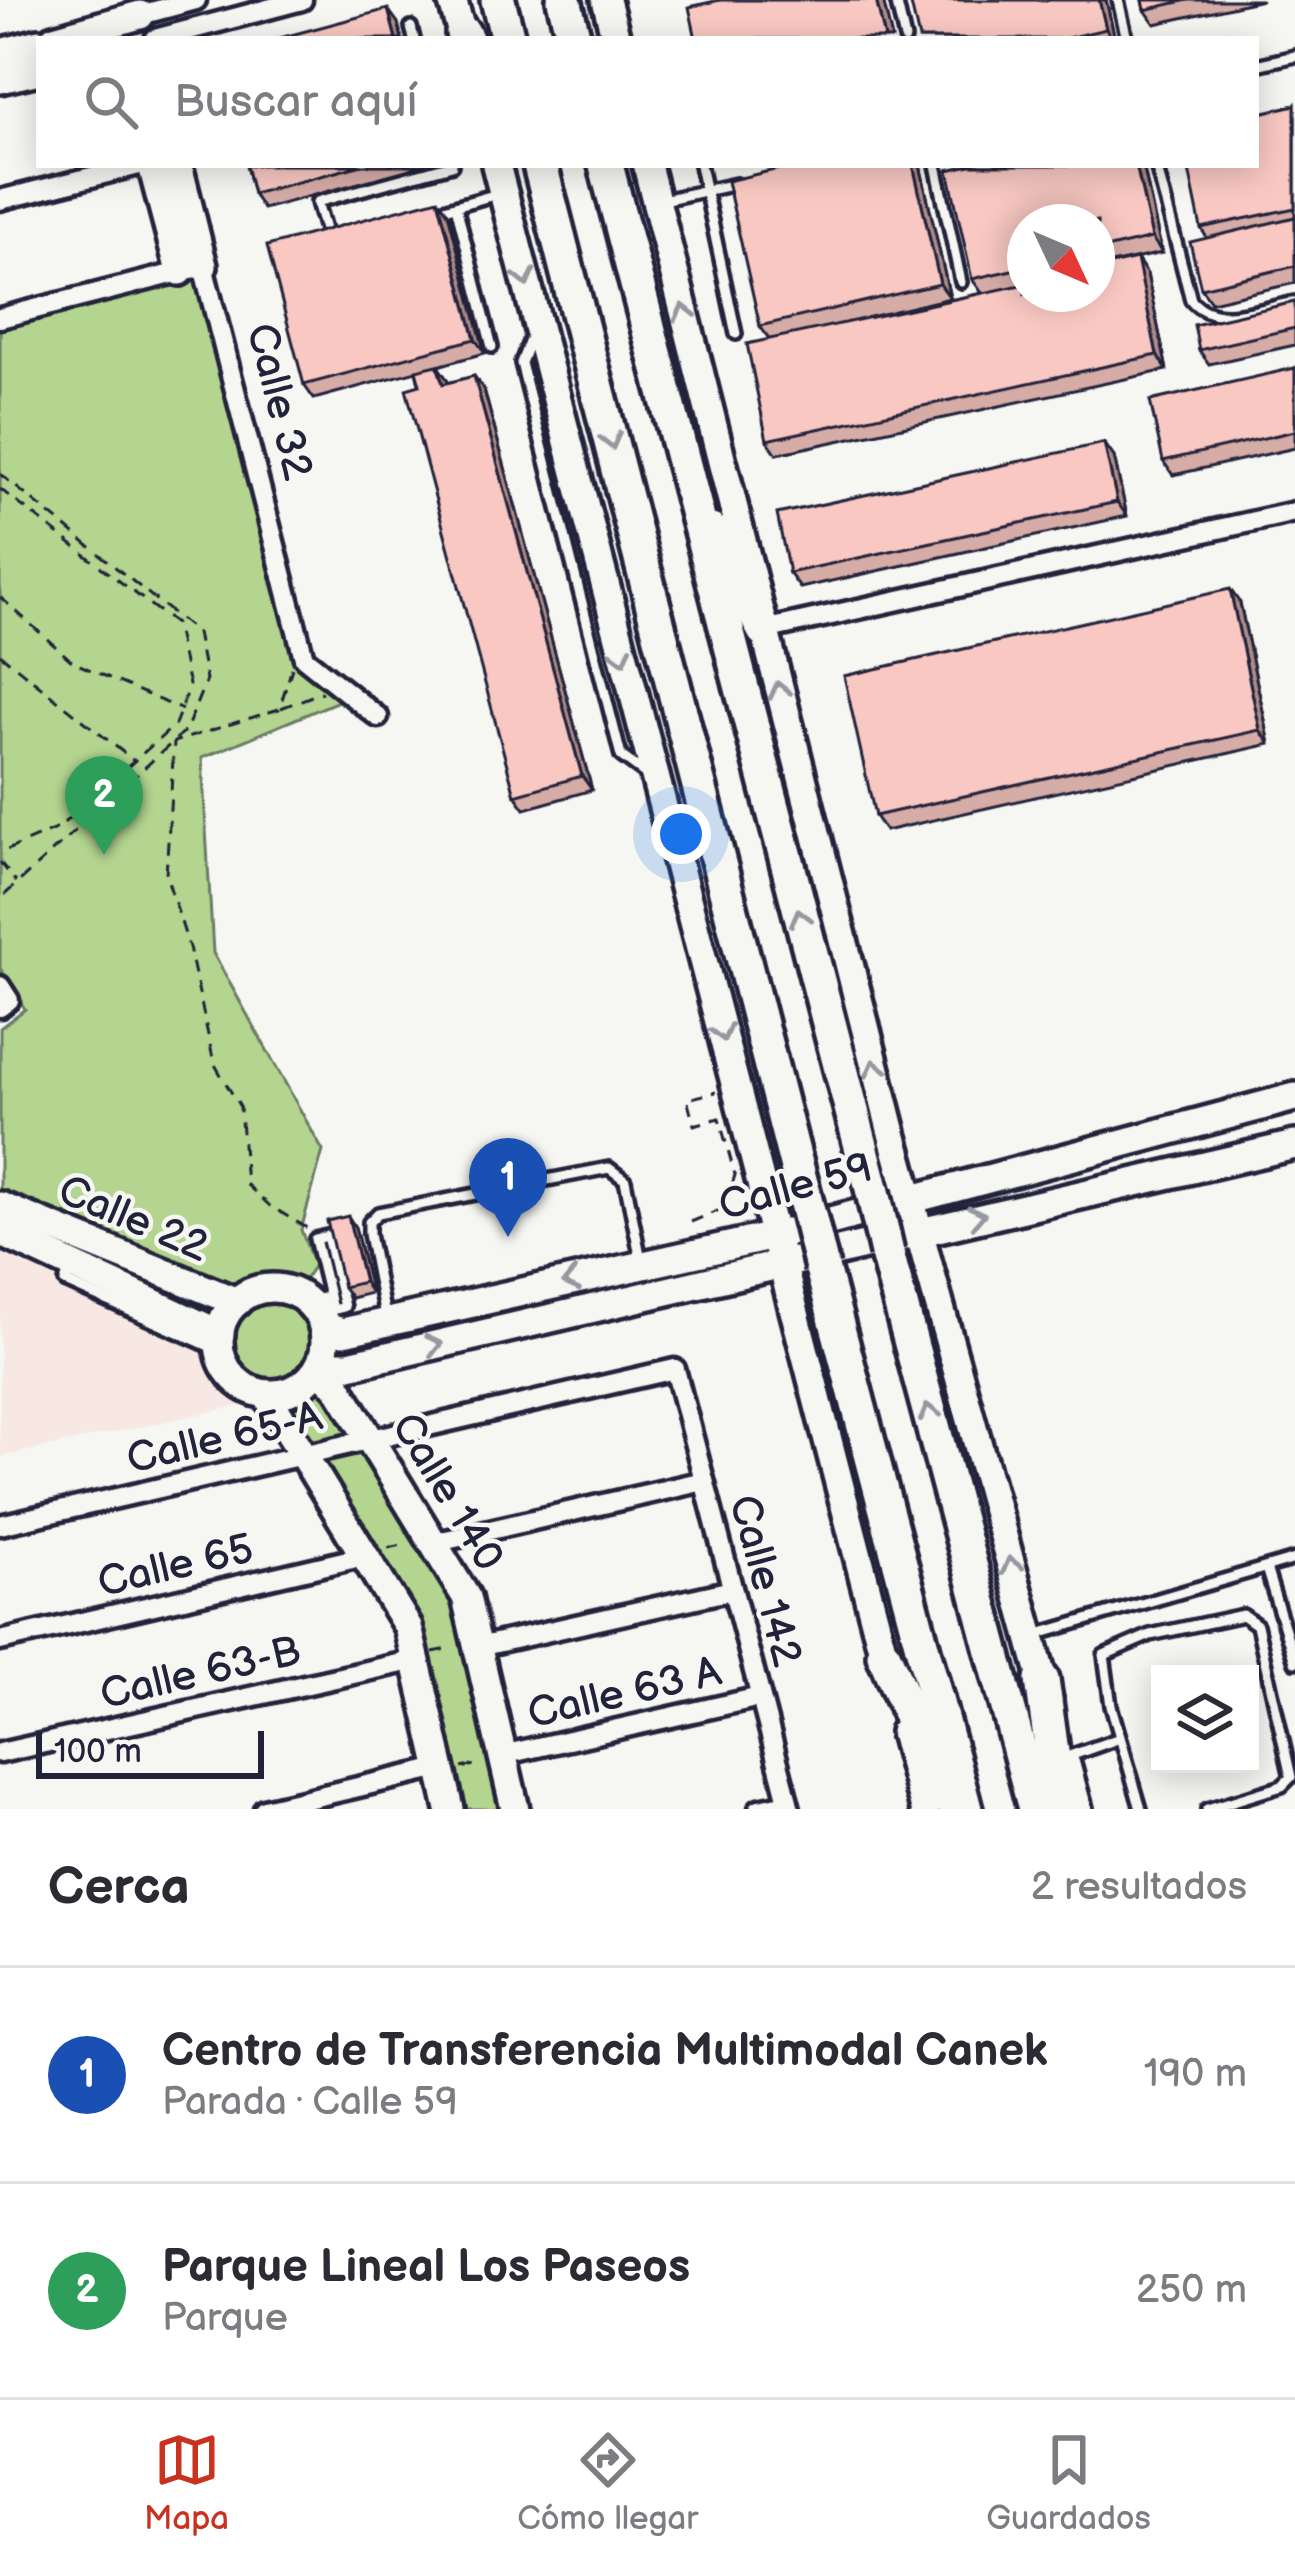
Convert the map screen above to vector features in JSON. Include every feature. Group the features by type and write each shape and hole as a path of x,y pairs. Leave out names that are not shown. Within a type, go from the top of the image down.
{"highway":[{"path":"498,0 507,36"},
{"path":"564,0 575,36"},
{"path":"575,0 576,36"},
{"path":"541,168 965,1809"},
{"path":"607,168 687,490 1035,1809"},
{"path":"507,174 568,272"},
{"path":"687,490 764,630"},
{"path":"884,1655 950,1809"},
{"path":"1042,1681 1060,1809"}],"main road":[{"path":"452,0 464,36"},
{"path":"606,0 615,36"},
{"path":"68,36 133,22"},
{"path":"0,53 36,44"},
{"path":"0,80 36,71"},
{"name":"Calle 32","path":"153,168 191,268"},
{"name":"Calle 32","path":"178,168 191,268"},
{"path":"648,168 893,1137 1078,1809"},
{"path":"507,174 536,323 925,1809"},
{"name":"Calle 59","path":"318,1366 350,1365 778,1249 910,1198 1295,1097"},
{"path":"893,1137 902,1157 936,1172 1050,1147 1145,1134"},
{"name":"Calle 59","path":"319,1304 329,1328 343,1332 729,1246 778,1249 920,1228 1295,1145"},
{"path":"729,1246 754,1211 760,1177"},
{"name":"Calle 22","path":"0,1206 237,1302"},
{"name":"Calle 22","path":"0,1232 220,1342"},
{"path":"266,1394 296,1388 318,1366 325,1348 319,1304 280,1288 250,1293 237,1302 220,1342 236,1380 266,1394 370,1554 408,1627 421,1656 450,1809"},
{"name":"Calle 140","path":"318,1366 338,1387 428,1542 466,1597 473,1646 515,1809"}],"street":[{"path":"133,22 196,0"},
{"path":"133,22 302,0"},
{"path":"0,200 127,168"},
{"path":"0,318 191,268"},
{"name":"Calle 32","path":"191,268 303,655"},
{"path":"764,630 1295,512"},
{"path":"303,655 378,717"},
{"name":"Calle 65-A","path":"0,1525 675,1369"},
{"name":"Calle 142","path":"675,1369 789,1806"},
{"path":"428,1542 704,1481"},
{"name":"Calle 65","path":"0,1641 370,1554"},
{"path":"473,1646 733,1590"},
{"name":"Calle 63-B","path":"0,1753 421,1656"},
{"name":"Calle 63 A","path":"499,1757 760,1697"},
{"path":"264,1809 446,1770"},
{"path":"759,1809 789,1806"}],"lane":[{"path":"896,0 904,36"},
{"path":"1118,0 1125,36"},
{"path":"1259,64 1295,56"},
{"path":"349,235 327,240 317,202 441,168"},
{"path":"701,168 736,334"},
{"path":"937,168 961,282"},
{"path":"1157,168 1191,300 1202,313 1219,316 1295,302"},
{"path":"413,217 456,206 507,174"},
{"path":"656,201 745,182"},
{"path":"456,206 491,347"},
{"path":"386,1322 369,1234 369,1222 378,1213 609,1168 625,1180 642,1265"},
{"path":"327,1236 344,1307 332,1310 319,1304 315,1239 327,1236"},
{"path":"1030,1636 1295,1559"},
{"path":"1266,1568 1295,1662"},
{"path":"1141,1809 1102,1663 1111,1649 1243,1615 1252,1618 1291,1777 1282,1786 1207,1809"},
{"path":"1064,1758 1120,1738"}],"path":[{"path":"0,474 197,633 205,651 206,680 200,706 174,742 0,899"},
{"path":"0,489 175,624 189,685 175,725 58,828 0,853"},
{"path":"0,598 73,662 184,710"},
{"path":"0,654 134,761"},
{"path":"279,709 291,685 295,659 303,655"},
{"path":"174,742 338,686"},
{"path":"174,742 166,875 189,947 214,1063 240,1107 246,1184 293,1223 309,1229 315,1239"},
{"path":"0,839 5,847"},
{"path":"0,862 17,884"},
{"path":"691,1222 725,1208 735,1183 719,1118 694,1125 687,1099 718,1091"},
{"path":"370,1554 428,1542"},
{"path":"421,1656 473,1646"},
{"path":"446,1770 499,1757"}],"shaded area":[{"path":"0,1250 58,1274 54,1285 198,1347 218,1382 251,1403 0,1457"}],"green space":[{"path":"203,266 300,666 341,700 202,758 213,953 323,1151 301,1230 314,1265 302,1283 271,1275 220,1290 0,1199 0,1028 25,1009 0,968 0,325"},
{"path":"275,1297 304,1309 316,1338 304,1367 275,1379 246,1367 234,1338 246,1309"},
{"path":"329,1387 359,1436 310,1447 289,1406"},
{"path":"367,1448 461,1599 510,1809 464,1809 420,1618 319,1461"}],"building":[{"path":"720,0 876,0 884,36 695,36 689,7"},
{"path":"910,0 1099,0 1106,29 1076,36 918,36"},
{"path":"1143,0 1188,0 1145,10"},
{"path":"388,9 395,36 287,36"},
{"path":"1295,105 1295,208 1201,228 1189,168 1259,168 1259,113"},
{"path":"247,168 351,168 253,194"},
{"path":"783,168 914,168 940,284 760,326 727,181"},
{"path":"1137,168 1152,238 1115,247 1115,204 1007,204 1007,271 972,279 948,170"},
{"path":"438,199 475,339 304,385 267,246"},
{"path":"1295,217 1295,266 1201,288 1190,242"},
{"path":"1137,259 1157,355 767,440 747,344 1007,288 1007,312 1115,312 1115,264"},
{"path":"1295,302 1295,328 1199,350 1194,325"},
{"path":"437,365 443,384 474,376 582,776 515,795 406,389 420,385 416,370"},
{"path":"1295,368 1295,431 1163,461 1150,401"},
{"path":"1104,443 1117,502 789,573 777,514"},
{"path":"1230,589 1260,730 875,816 844,676"},
{"path":"348,1216 364,1282 343,1287 327,1221"}],"place":[{"name":"Parque Lineal Los Paseos","path":"104,855"},
{"name":"Centro de Transferencia Multimodal Canek","path":"508,1237"}]}
